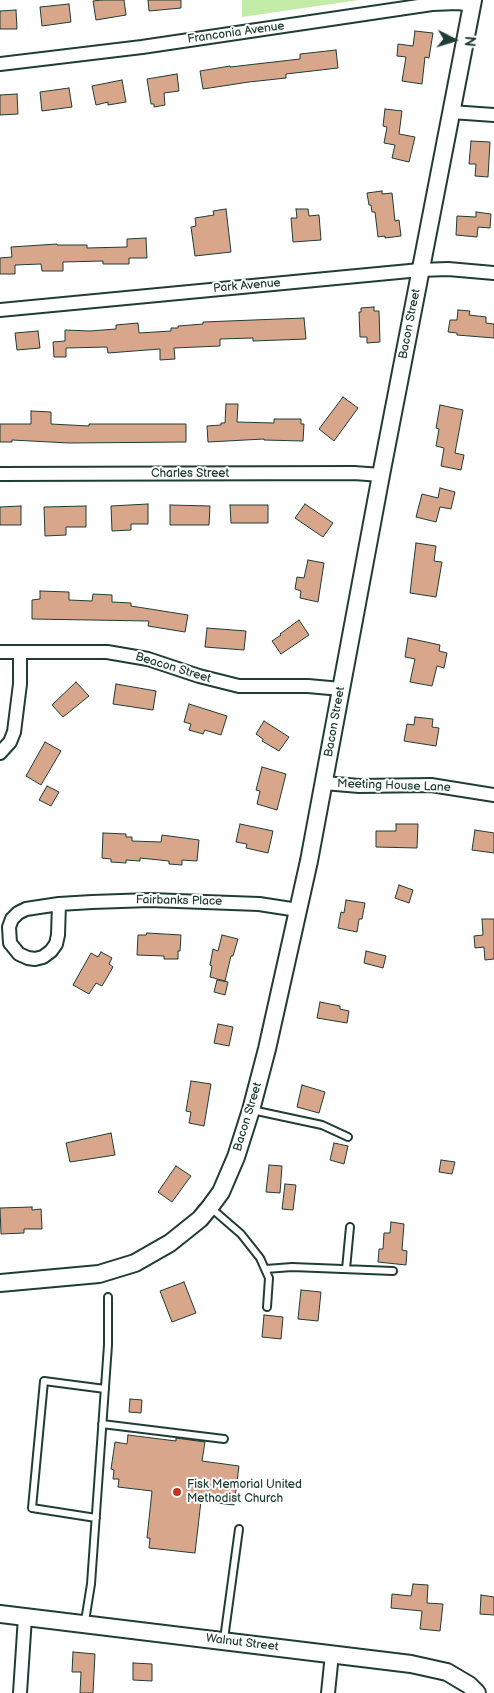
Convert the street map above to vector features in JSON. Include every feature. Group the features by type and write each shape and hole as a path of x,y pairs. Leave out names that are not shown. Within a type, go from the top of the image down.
{"street":[{"name":"Franconia Avenue","path":"0,64 142,47 432,4 473,3"},
{"name":"Bacon Street","path":"0,1283 99,1274 135,1263 186,1232 210,1207 228,1176 251,1110 267,1049 298,910 473,3"},
{"path":"451,112 494,115"},
{"name":"Park Avenue","path":"0,310 420,270 448,269 494,273"},
{"name":"Charles Street","path":"0,474 354,473 381,475"},
{"name":"Beacon Street","path":"0,652 107,652 148,659 206,678 239,686 308,686 341,690"},
{"path":"0,753 10,742 14,732 20,684 20,652"},
{"name":"Meeting House Lane","path":"324,782 359,786 431,785 494,796"},
{"name":"Fairbanks Place","path":"59,904 58,935 56,944 51,951 43,957 34,958 28,958 19,954 10,943 9,927 12,919 26,909 59,904 123,901 203,901 259,904 298,910"},
{"name":"Walnut Street","path":"0,1614 411,1664 447,1672 470,1685 477,1693"},
{"path":"20,1693 26,1617"},
{"path":"328,1693 332,1654"}],"lane":[{"path":"251,1110 322,1125 348,1137"},
{"path":"210,1207 241,1234 266,1269 269,1278 267,1307"},
{"path":"346,1269 350,1226"},
{"path":"266,1269 292,1267 392,1271"},
{"path":"82,1624 86,1615 91,1584 108,1345 108,1297"},
{"path":"96,1518 32,1508 44,1382 105,1390"},
{"path":"102,1424 224,1439"},
{"path":"224,1641 238,1529"}],"green space":[{"path":"242,0 359,0 242,17"}],"building":[{"path":"124,0 126,15 96,20 93,1"},
{"path":"148,0 181,0 181,8 149,11"},
{"path":"69,4 71,22 42,26 40,7"},
{"path":"16,10 17,29 0,29 0,11"},
{"path":"415,31 433,33 429,58 425,57 422,84 402,81 406,57 397,56 398,44 413,46"},
{"path":"336,50 338,68 286,74 286,78 203,89 200,71 300,59 300,54"},
{"path":"177,74 179,91 164,93 165,105 154,107 154,104 151,104 147,79"},
{"path":"122,80 126,102 108,105 108,102 96,105 92,86"},
{"path":"69,88 72,107 42,111 40,92"},
{"path":"17,94 18,114 0,115 0,95"},
{"path":"385,109 402,111 399,134 415,137 409,162 392,158 395,145 384,143 387,127 383,126"},
{"path":"471,141 490,142 488,177 475,176 476,164 469,164"},
{"path":"382,191 382,194 392,193 395,221 399,220 401,236 378,237 375,212 372,212 371,205 369,205 367,193"},
{"path":"226,209 231,252 195,256 191,227 196,226 195,218 214,215 213,211"},
{"path":"296,209 308,209 309,216 319,215 321,240 293,242 291,218 297,218"},
{"path":"476,212 491,214 490,228 478,227 477,237 456,235 457,216 476,217"},
{"path":"146,238 147,258 129,258 129,264 103,264 103,261 63,262 63,271 42,271 41,264 15,265 15,274 0,274 0,258 12,257 11,247 57,244 87,245 87,248 127,247 127,239"},
{"path":"374,307 374,311 379,311 380,342 367,343 367,337 360,337 359,312 361,312 361,308"},
{"path":"458,310 470,311 469,315 486,317 486,323 494,324 494,338 457,335 457,333 448,332 450,320 457,320"},
{"path":"304,318 306,339 253,341 253,338 220,339 220,346 174,348 175,359 160,360 160,349 108,353 107,347 66,348 66,357 54,357 53,342 65,341 65,330 116,329 116,325 138,323 139,333 171,331 171,328 178,328 178,326 203,324 203,322"},
{"path":"38,331 40,348 17,350 15,333"},
{"path":"343,397 358,408 334,441 319,429"},
{"path":"226,404 238,404 237,422 274,423 274,419 301,419 301,424 304,424 303,441 264,439 208,442 207,426 225,423"},
{"path":"440,405 463,410 455,453 464,455 461,470 441,466 444,448 436,446 439,429 436,428"},
{"path":"31,411 51,412 51,424 89,426 89,424 186,424 186,442 69,443 12,440 12,442 0,442 0,424 31,424"},
{"path":"440,488 455,492 451,509 440,507 436,522 416,517 422,494 438,498"},
{"path":"148,504 148,524 131,524 131,530 112,531 111,506"},
{"path":"305,504 333,523 323,537 295,518"},
{"path":"170,505 210,506 209,525 170,525"},
{"path":"230,505 268,505 268,523 231,523"},
{"path":"21,506 21,525 0,525 0,507"},
{"path":"86,506 86,527 66,527 66,535 45,536 44,507"},
{"path":"416,543 436,546 434,561 442,562 436,597 410,593"},
{"path":"308,560 324,563 318,602 300,598 301,591 295,589 297,577 304,578"},
{"path":"40,591 69,592 69,600 92,601 93,594 112,595 112,602 131,603 131,606 188,615 185,632 148,626 149,621 32,619 32,600 40,599"},
{"path":"299,620 309,635 281,654 272,641"},
{"path":"207,628 246,631 244,650 205,647"},
{"path":"408,638 440,645 439,651 447,653 444,668 437,666 432,686 410,682 415,659 405,657"},
{"path":"76,682 89,696 63,717 52,705"},
{"path":"116,684 156,691 153,710 113,704"},
{"path":"189,704 227,716 221,735 205,730 203,734 189,730 191,724 184,722"},
{"path":"415,717 433,719 432,727 439,728 436,746 404,741 407,724 414,725"},
{"path":"264,721 289,737 279,751 262,741 263,739 256,734"},
{"path":"45,742 61,751 41,785 26,776"},
{"path":"262,767 286,774 277,810 257,804 260,791 256,790"},
{"path":"47,786 59,792 51,806 39,800"},
{"path":"240,824 273,831 268,853 246,848 247,844 236,842"},
{"path":"396,824 418,824 417,848 376,847 376,831 396,831"},
{"path":"475,830 494,833 494,853 472,850"},
{"path":"103,833 126,834 126,837 132,837 132,841 161,842 162,835 199,840 197,861 182,860 182,865 169,864 169,861 140,858 140,861 126,860 126,863 111,862 111,859 102,858"},
{"path":"399,885 413,890 409,903 395,898"},
{"path":"346,900 365,903 362,919 359,919 357,932 338,928 341,912 344,913"},
{"path":"482,919 494,919 494,959 485,960 484,947 475,948 474,936 483,935"},
{"path":"147,933 181,935 178,959 164,959 164,956 137,955 138,935 146,935"},
{"path":"222,935 238,939 233,956 231,956 225,981 210,977 213,949 218,951"},
{"path":"366,951 386,956 383,968 364,963"},
{"path":"101,952 112,958 109,964 113,967 102,986 96,983 89,994 73,985 91,953 98,957"},
{"path":"217,980 228,982 225,995 214,992"},
{"path":"320,1002 340,1006 340,1009 349,1011 347,1023 317,1018"},
{"path":"218,1024 233,1027 229,1046 214,1043"},
{"path":"191,1081 211,1084 204,1126 189,1123 191,1112 186,1111"},
{"path":"302,1085 325,1092 319,1113 297,1107"},
{"path":"111,1133 115,1155 70,1162 66,1143"},
{"path":"334,1143 348,1146 344,1164 330,1160"},
{"path":"441,1160 455,1162 452,1174 439,1172"},
{"path":"269,1165 282,1166 280,1193 266,1192"},
{"path":"176,1166 191,1176 172,1202 158,1192"},
{"path":"285,1184 296,1185 293,1210 282,1209"},
{"path":"32,1207 32,1210 41,1209 42,1229 24,1229 24,1233 1,1234 0,1208"},
{"path":"391,1222 404,1224 402,1250 407,1251 406,1265 378,1262 379,1249 383,1249 384,1233 390,1233"},
{"path":"184,1282 196,1313 172,1322 160,1291"},
{"path":"301,1290 321,1292 318,1321 298,1319"},
{"path":"264,1315 283,1317 281,1339 262,1337"},
{"path":"130,1399 142,1400 141,1413 129,1412"},
{"path":"128,1435 176,1441 176,1438 205,1442 202,1461 239,1466 234,1505 201,1501 195,1553 149,1548 150,1538 147,1538 152,1491 118,1487 119,1479 113,1479 114,1470 111,1469 115,1442 127,1444"},
{"path":"413,1584 428,1585 427,1603 443,1604 440,1631 420,1629 422,1611 391,1608 392,1594 411,1596"},
{"path":"481,1595 494,1597 494,1615 480,1614"},
{"path":"73,1652 95,1654 93,1693 80,1693 81,1672 72,1672"},
{"path":"133,1663 152,1664 152,1681 133,1680"}],"place":[{"name":"Fisk Memorial United Methodist Church","path":"177,1492"}]}
